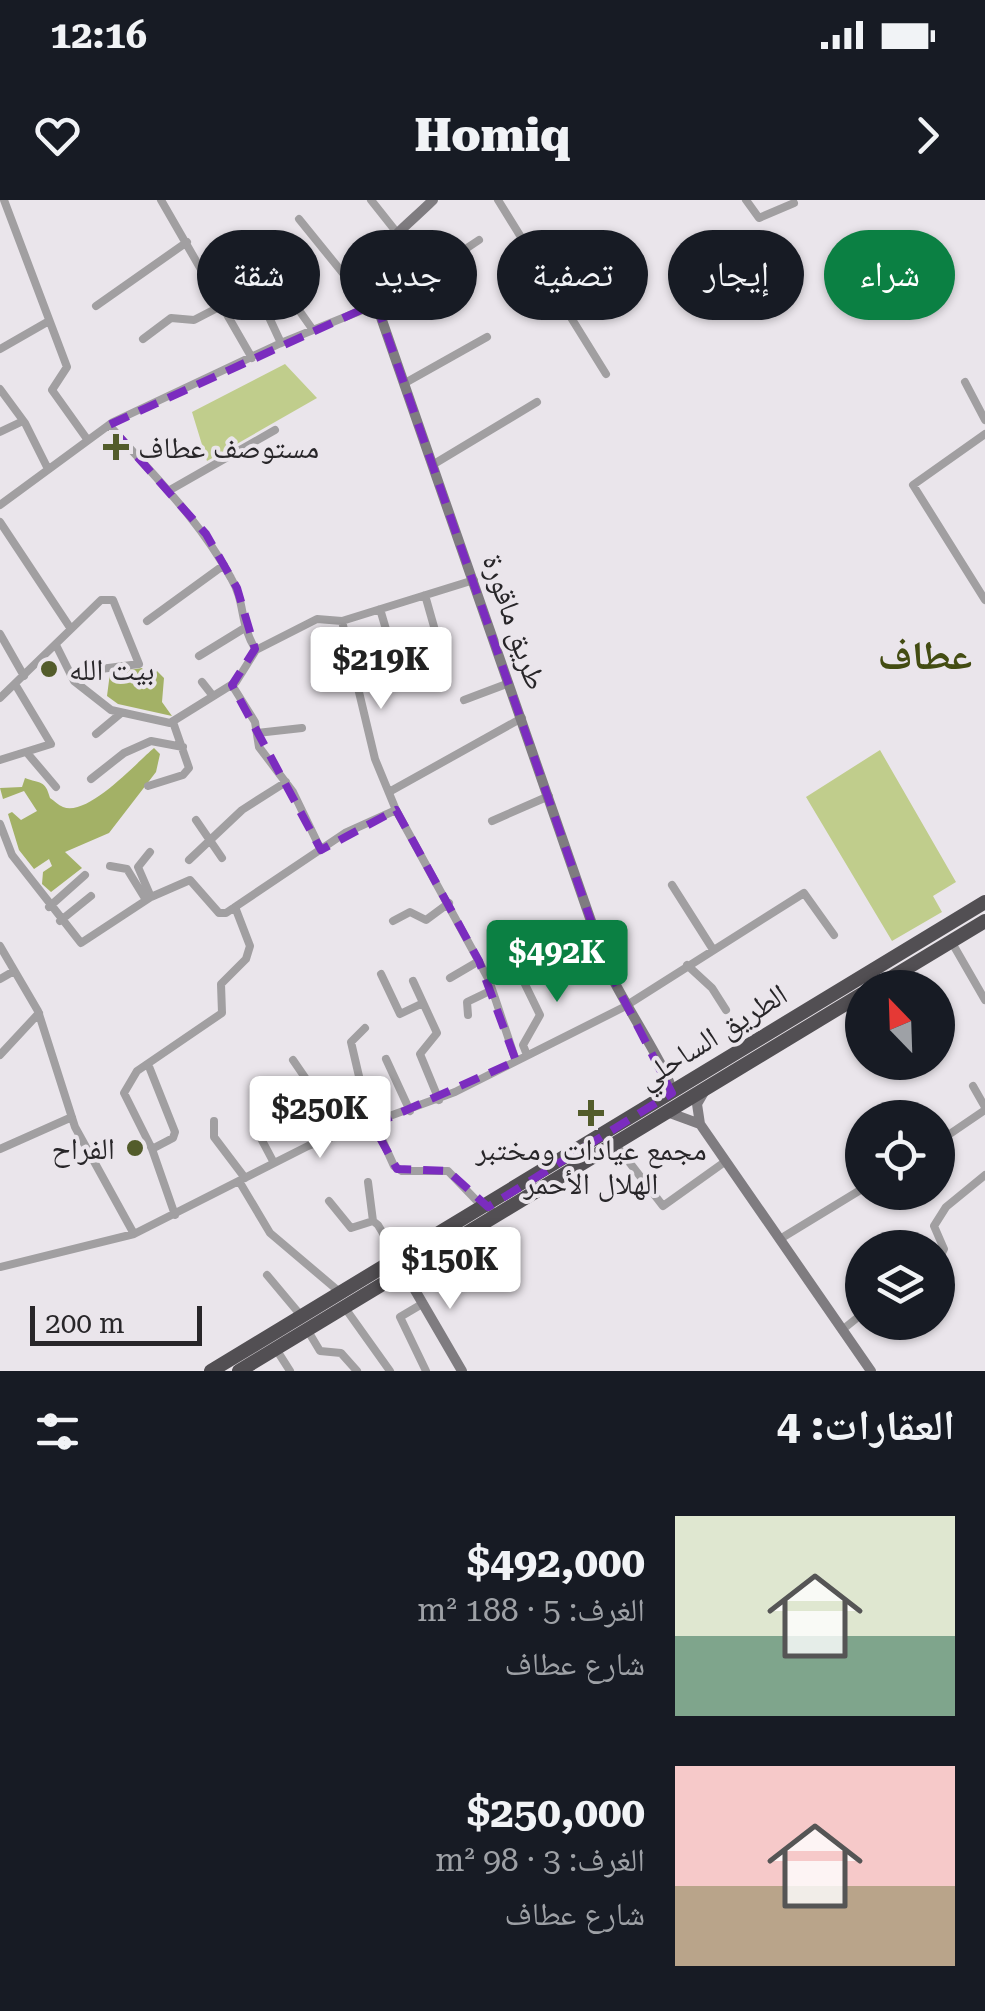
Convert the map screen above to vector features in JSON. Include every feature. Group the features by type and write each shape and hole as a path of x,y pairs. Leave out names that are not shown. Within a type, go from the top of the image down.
{"highway":[{"name":"الطريق الساحلي","path":"211,1371 306,1325 402,1267 672,1093 985,902"},
{"path":"903,970 985,920"},
{"name":"الطريق الساحلي","path":"494,1211 616,1145 845,1004"},
{"name":"الطريق الساحلي","path":"239,1371 258,1366 306,1325"}],"street":[{"path":"4,200 68,370 52,390 87,440"},
{"path":"161,200 197,260"},
{"path":"371,200 395,230"},
{"path":"402,230 433,200"},
{"path":"498,200 606,374"},
{"path":"746,200 759,218 794,203"},
{"path":"299,219 340,269"},
{"path":"96,306 187,242"},
{"path":"143,339 170,318 197,318"},
{"path":"0,504 109,424 340,318"},
{"path":"0,348 49,320"},
{"path":"231,320 252,358"},
{"path":"271,320 282,343"},
{"path":"305,320 312,330"},
{"name":"طريق ماقورة","path":"382,320 624,1007 665,1069 678,1081 690,1082"},
{"path":"405,383 487,337"},
{"path":"965,382 985,420"},
{"path":"0,390 23,421 48,469"},
{"path":"434,464 537,402"},
{"path":"0,432 23,421"},
{"path":"109,424 195,520 241,600 243,630 256,650"},
{"path":"170,490 275,430"},
{"path":"985,434 913,485 985,600"},
{"path":"0,522 71,629"},
{"path":"147,622 224,565"},
{"path":"56,645 70,673 120,714 173,722 232,685 256,650 320,618 342,621 474,580"},
{"path":"426,596 446,669"},
{"path":"0,698 101,600 114,600 139,664 70,673"},
{"path":"380,610 396,662 385,669"},
{"path":"342,621 364,724 396,810 480,961 516,1061"},
{"path":"200,656 243,630"},
{"path":"0,634 24,676"},
{"path":"202,682 213,696"},
{"path":"0,760 28,754 52,742 16,684"},
{"path":"464,700 508,684"},
{"path":"232,685 255,722 259,747 286,782 321,850"},
{"path":"96,734 120,714"},
{"path":"389,792 522,718"},
{"path":"148,786 185,774 189,762 173,722"},
{"path":"256,734 302,728"},
{"path":"91,779 126,751 151,741 183,747"},
{"path":"28,754 56,788"},
{"path":"189,860 242,810 286,782"},
{"path":"492,821 549,796"},
{"path":"0,824 12,855 74,940 83,943 148,899 193,880 218,912 235,907 352,829 396,810"},
{"path":"196,820 222,858"},
{"path":"148,899 138,867 150,852"},
{"path":"0,862 12,855"},
{"path":"110,866 127,869 148,899"},
{"path":"49,907 86,875"},
{"path":"672,885 712,948"},
{"path":"0,1266 134,1234 342,1133 439,1100 624,1007 804,893 834,935"},
{"path":"60,921 91,896"},
{"path":"393,921 410,912 426,920 449,902"},
{"path":"175,1215 152,1149 124,1097 132,1076 222,1013 221,984 246,959 250,946 235,907"},
{"path":"951,941 985,1000"},
{"path":"0,946 39,1012 72,1117 134,1234"},
{"path":"450,978 480,961"},
{"path":"687,965 712,988 726,1010"},
{"path":"0,978 14,971"},
{"path":"520,972 540,1015 523,1044 527,1055"},
{"path":"381,974 400,1014 421,1004"},
{"path":"413,981 438,1033 420,1054 439,1100"},
{"path":"468,1015 467,1002 492,990"},
{"path":"0,1056 39,1012"},
{"path":"365,1028 351,1042 374,1125 397,1169 448,1171 494,1211"},
{"path":"386,1059 410,1111"},
{"path":"293,1060 342,1133"},
{"path":"148,1064 176,1132 173,1138 152,1149"},
{"name":"طريق ماقورة","path":"665,1069 672,1093"},
{"path":"955,1130 985,1109 973,1086"},
{"path":"704,1091 697,1104 700,1124 871,1371"},
{"path":"670,1113 700,1124"},
{"path":"0,1149 72,1117"},
{"path":"214,1120 214,1137 270,1234 344,1302 390,1371"},
{"path":"256,1129 274,1163"},
{"path":"616,1145 662,1206 726,1161"},
{"path":"936,1230 934,1226 946,1207 985,1176"},
{"path":"368,1182 373,1222 462,1371"},
{"path":"780,1239 845,1199"},
{"path":"329,1201 351,1228 373,1222"},
{"path":"267,1275 306,1325 320,1351 341,1353 357,1371"},
{"path":"422,1304 400,1316 426,1371"},
{"path":"276,1350 290,1371"}],"highlighted area":[{"path":"376,303 607,967 672,1093 488,1207 448,1171 397,1169 373,1125 516,1061 479,961 396,810 321,850 232,685 255,649 237,588 206,534 109,425"}],"green space":[{"path":"285,364 317,398 207,461 192,412"},
{"path":"142,668 149,679 157,671 164,678 162,702 172,716 118,704 107,696 110,673"},
{"path":"154,748 160,754 156,772 109,833 65,852 82,868 51,892 42,884 43,872 52,866 49,859 34,869 19,850 8,814 12,812 21,820 37,811 24,791 3,799 0,788 22,787 25,778 44,785 50,798 63,807 73,808 98,797"},
{"path":"880,750 956,882 933,896 942,912 892,941 806,797"}],"place":[{"name":"مستوصف عطاف","path":"116,447"},
{"name":"بيت الله","path":"49,669"},
{"name":"مجمع عيادات ومختبر الهلال الأحمر","path":"591,1113"},
{"name":"الفراح","path":"135,1148"}],"district":[{"name":"عطاف","path":"925,655"}]}
